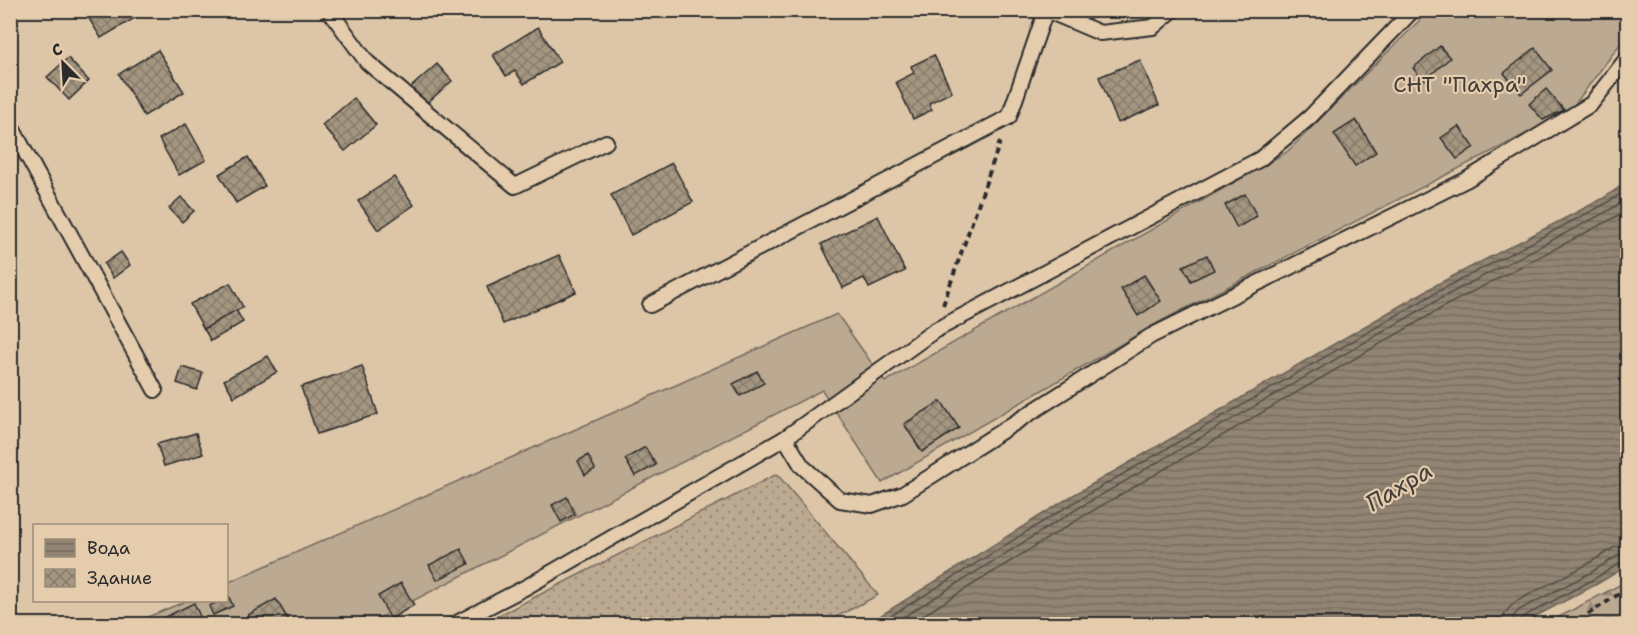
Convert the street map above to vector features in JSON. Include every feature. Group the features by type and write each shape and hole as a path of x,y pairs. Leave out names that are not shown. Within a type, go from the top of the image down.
{"lane":[{"path":"329,10 367,62 515,186 606,142"},
{"path":"650,304 1009,117 1046,10 1100,33 1154,27 1173,10"},
{"path":"455,624 539,580 785,438 934,331 1260,159 1310,117 1413,10"},
{"path":"785,438 802,466 840,500 872,505 903,494 1151,336 1466,180 1591,104 1628,57"},
{"path":"10,124 155,390"}],"path":[{"path":"934,331 1009,117"},
{"path":"1590,624 1587,615 1628,588"}],"green space":[{"name":"СНТ \"Пахра\"","path":"1429,11 1627,11 1627,35 1569,112 1161,321 882,483 822,390 368,624 131,624 184,602 228,602 228,583 837,314 885,382 1287,152"},
{"path":"777,474 878,595 823,624 482,624"},
{"path":"1627,581 1627,624 1546,624"}],"water":[{"name":"Пахра","path":"1627,182 1627,566 1597,584 1521,624 867,624 1070,497 1436,285 1602,199"}],"building":[{"path":"100,10 137,10 140,15 101,38 88,17"},
{"path":"538,27 560,62 524,84 515,71 506,76 493,55"},
{"path":"1440,46 1450,58 1424,81 1413,68"},
{"path":"1535,48 1552,70 1521,94 1504,73"},
{"path":"158,50 184,92 144,116 119,74"},
{"path":"934,55 952,92 929,103 932,110 913,119 896,82 914,73 911,66"},
{"path":"68,58 89,81 69,100 47,77"},
{"path":"1140,60 1159,105 1118,123 1099,77"},
{"path":"437,64 452,81 426,104 411,87"},
{"path":"1546,89 1564,110 1543,120 1529,104"},
{"path":"354,98 376,125 345,151 322,125"},
{"path":"1356,120 1376,152 1355,166 1334,134"},
{"path":"186,124 206,160 179,175 159,139"},
{"path":"1459,126 1474,147 1457,159 1441,138"},
{"path":"248,157 265,186 236,203 219,174"},
{"path":"672,163 693,202 631,235 611,195"},
{"path":"394,177 414,205 378,230 358,201"},
{"path":"1245,194 1257,216 1237,228 1225,205"},
{"path":"181,197 194,211 182,222 169,208"},
{"path":"878,216 905,271 869,288 864,278 843,288 821,244"},
{"path":"121,252 130,265 113,278 104,264"},
{"path":"559,255 576,292 503,324 487,287"},
{"path":"1207,255 1214,270 1191,281 1183,266"},
{"path":"1144,275 1161,301 1138,316 1121,289"},
{"path":"230,283 243,307 204,329 190,304"},
{"path":"236,310 243,322 211,341 204,329"},
{"path":"268,356 277,372 234,397 224,380"},
{"path":"362,366 378,414 317,434 301,387"},
{"path":"182,367 203,373 197,390 177,383"},
{"path":"757,371 764,383 740,396 733,384"},
{"path":"941,401 959,428 922,452 904,424"},
{"path":"196,433 203,454 164,466 157,444"},
{"path":"645,447 656,465 635,476 625,459"},
{"path":"588,455 595,469 585,475 578,461"},
{"path":"567,497 575,514 561,522 552,505"},
{"path":"461,549 469,564 437,580 429,565"},
{"path":"401,583 414,605 391,619 378,596"},
{"path":"228,597 233,606 213,615 209,606 217,602 228,602"},
{"path":"276,599 290,623 298,619 301,624 253,624 248,615"},
{"path":"194,603 203,623 151,624"}]}
